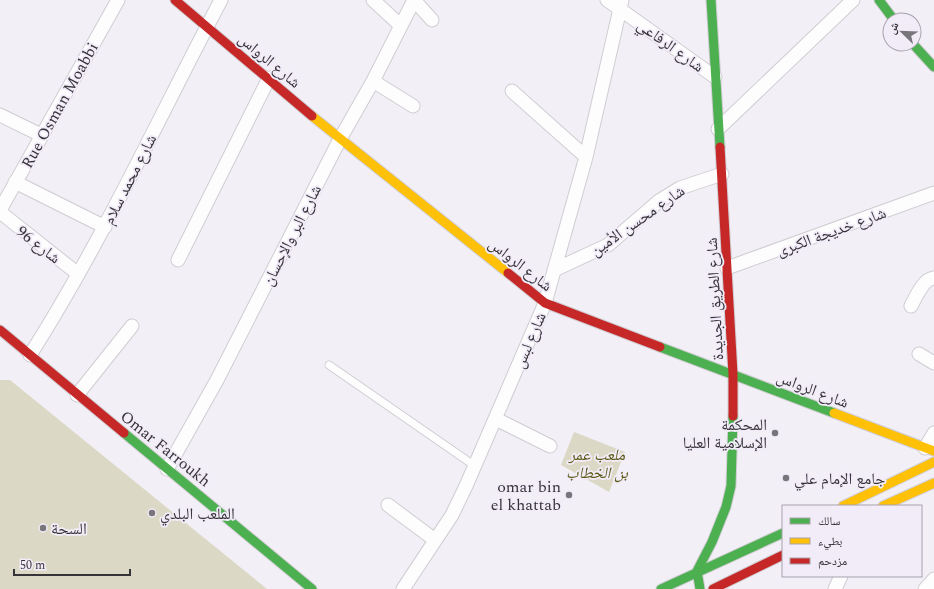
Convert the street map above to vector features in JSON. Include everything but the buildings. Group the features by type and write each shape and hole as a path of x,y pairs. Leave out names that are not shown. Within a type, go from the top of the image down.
{"street":[{"name":"Rue Osman Moabbi","path":"0,211 41,135 118,0"},
{"name":"شارع الرواس","path":"175,0 340,139 545,303 929,449"},
{"name":"شارع محمد سلام","path":"30,355 104,227 221,0"},
{"path":"373,0 400,25"},
{"path":"414,0 432,20"},
{"name":"شارع البر والإحسان","path":"167,469 227,360 340,139 373,81 400,25 414,0"},
{"name":"شارع الرفاعي","path":"607,0 622,5 715,77"},
{"name":"شارع الطريق الجديدة","path":"697,571 712,542 726,507 731,486 733,464 733,374 715,77 712,0"},
{"path":"718,129 853,0"},
{"path":"879,0 888,12"},
{"name":"شارع لبس","path":"403,589 452,515 496,419 545,303 586,157 622,5"},
{"path":"920,52 934,67"},
{"path":"178,260 269,78"},
{"path":"373,81 413,106"},
{"path":"512,90 586,157"},
{"path":"0,115 41,135"},
{"name":"شارع محسن الأمين","path":"554,270 608,245 659,201 680,188 722,174"},
{"path":"15,182 104,227"},
{"name":"شارع خديجة الكبرى","path":"727,268 934,193"},
{"name":"شارع 96","path":"0,211 78,274"},
{"path":"911,306 924,284 930,278 934,278"},
{"path":"77,395 132,326"},
{"name":"Omar Farroukh","path":"0,330 312,589"},
{"path":"919,354 934,363"},
{"path":"496,419 550,446"},
{"path":"929,449 934,433"},
{"path":"844,505 934,462"},
{"path":"885,505 934,483"},
{"path":"388,506 436,540"},
{"path":"661,589 697,571 782,533"},
{"path":"713,589 782,555"},
{"path":"697,571 700,589"},
{"path":"835,589 841,577"},
{"path":"925,589 934,579"}],"lane":[{"path":"329,365 475,466"}],"green space":[{"path":"0,380 10,380 267,589 0,589"},
{"name":"ملعب عمر بن الخطاب","path":"574,432 625,452 609,492 561,465"}],"traffic: fast":[{"path":"711,0 720,147"},
{"path":"879,0 888,12"},
{"path":"920,52 934,67"},
{"path":"660,347 834,413"},
{"path":"700,589 697,571 712,542 726,507 731,486 733,416"},
{"path":"124,433 312,589"},
{"path":"661,589 782,533"}],"traffic: slow":[{"path":"312,116 508,273"},
{"path":"834,413 934,451"},
{"path":"845,505 934,462"},
{"path":"885,505 934,483"}],"traffic: jam":[{"path":"175,0 312,116"},
{"path":"720,147 733,374 733,416"},
{"path":"508,273 545,303 660,347"},
{"path":"0,330 124,433"},
{"path":"713,589 782,555"}],"place":[{"name":"المحكمة الإسلامية العليا","path":"775,433"},
{"name":"جامع الإمام علي","path":"786,478"},
{"name":"omar bin el khattab","path":"569,495"},
{"name":"الملعب البلدي","path":"152,513"},
{"name":"السحة","path":"43,528"}]}
